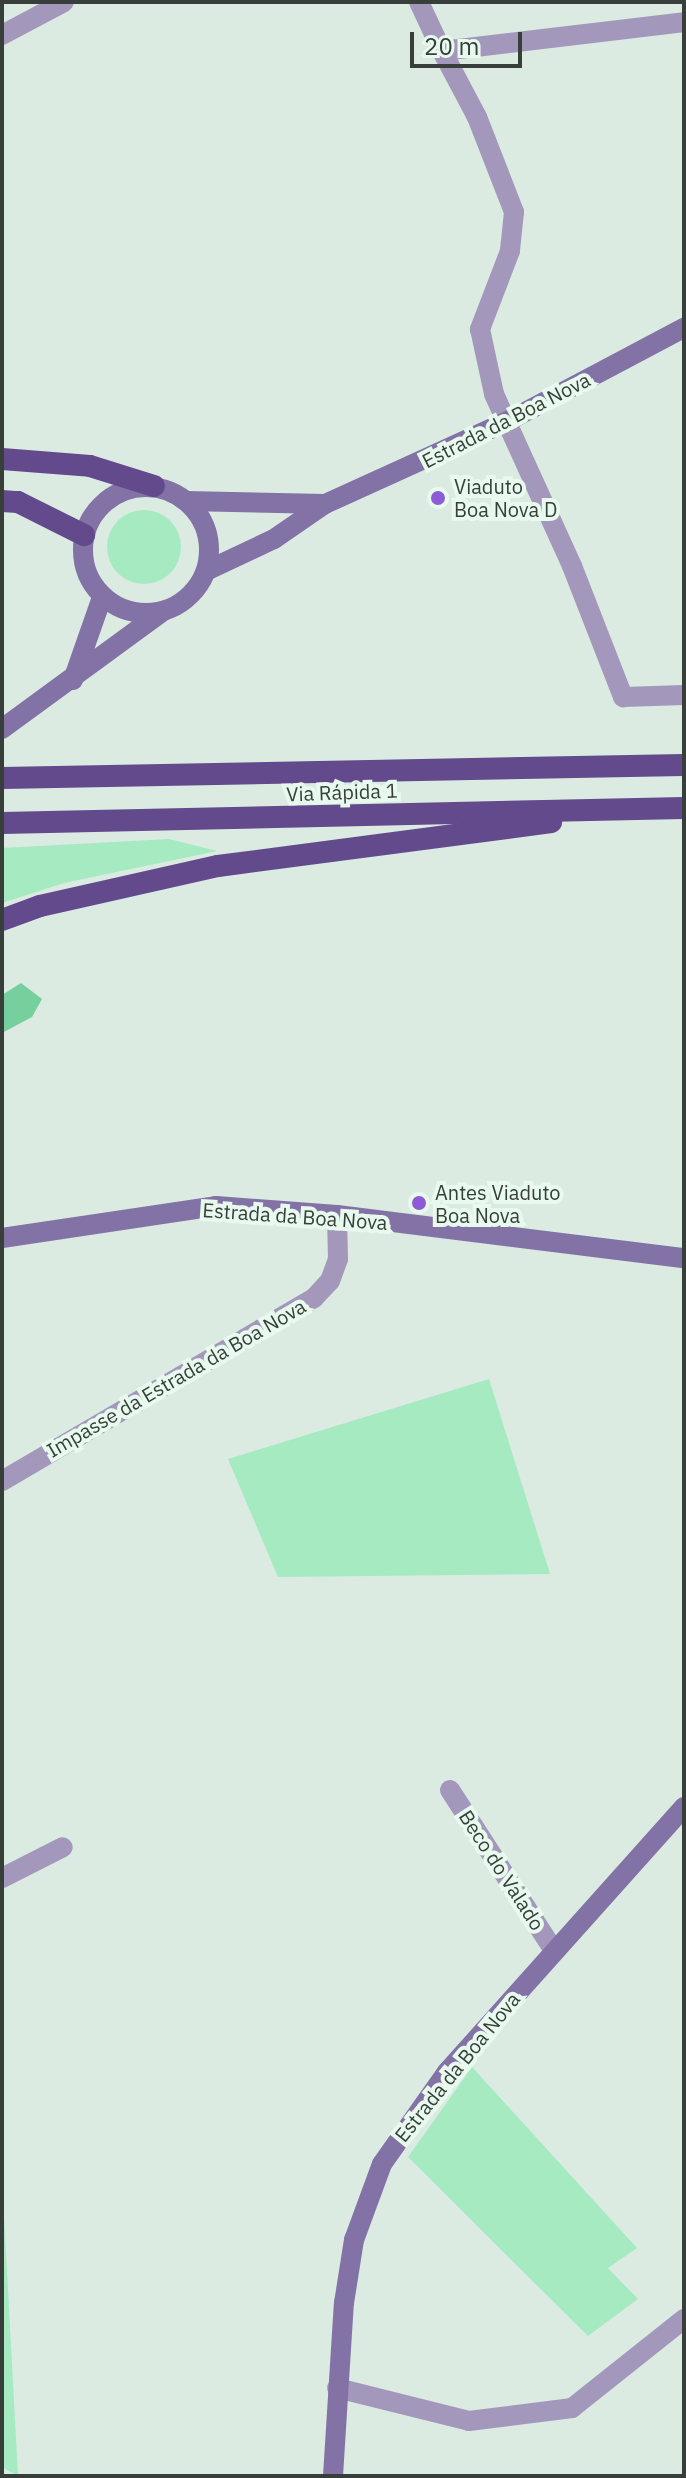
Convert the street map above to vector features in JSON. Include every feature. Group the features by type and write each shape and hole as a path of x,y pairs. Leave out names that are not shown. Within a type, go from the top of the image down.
{"highway":[{"path":"2,459 90,466 154,486"},
{"path":"2,501 18,502 62,521 84,535"},
{"name":"Via Rápida 1","path":"2,778 684,765"},
{"path":"2,920 40,906 218,866 463,837 631,808"},
{"name":"Via Rápida 1","path":"2,823 684,808"}],"main road":[{"name":"Estrada da Boa Nova","path":"206,571 274,539 325,504 508,421 684,328"},
{"path":"2,729 189,595 206,571 210,549 206,529 186,501 154,486 118,492 91,517 84,535 88,575 102,597 140,613 166,609"},
{"name":"Estrada da Boa Nova","path":"186,501 325,504"},
{"path":"73,680 102,597"},
{"name":"Estrada da Boa Nova","path":"2,1238 216,1206 337,1215 684,1258"},
{"name":"Estrada da Boa Nova","path":"333,2476 337,2388 354,2240 382,2164 447,2072 553,1949 684,1807"}],"street":[{"path":"2,35 64,2"},
{"path":"419,2 477,117 514,212 510,251 480,329 494,394 623,697 684,695"},
{"path":"442,51 684,22"},
{"name":"Impasse da Estrada da Boa Nova","path":"2,1481 314,1298 330,1281 338,1259 337,1215"},
{"name":"Beco do Valado","path":"450,1790 553,1949"},
{"path":"2,1878 63,1847"},
{"path":"337,2388 469,2421 572,2408 684,2319"}],"shaded area":[{"path":"137,510 151,510 165,516 175,526 181,547 179,561 165,578 151,584 137,584 123,578 113,568 107,554 107,540 113,526 123,516"},
{"path":"169,839 217,851 64,883 2,903 2,848"},
{"path":"21,983 42,999 32,1017 2,1033 2,995"},
{"path":"489,1379 550,1574 278,1577 228,1459"},
{"path":"472,2067 637,2248 608,2268 638,2299 588,2336 408,2157"},
{"path":"3,2197 18,2476 2,2467"}],"place":[{"name":"Viaduto Boa Nova D","path":"438,498"},
{"name":"Antes Viaduto Boa Nova","path":"419,1203"}]}
